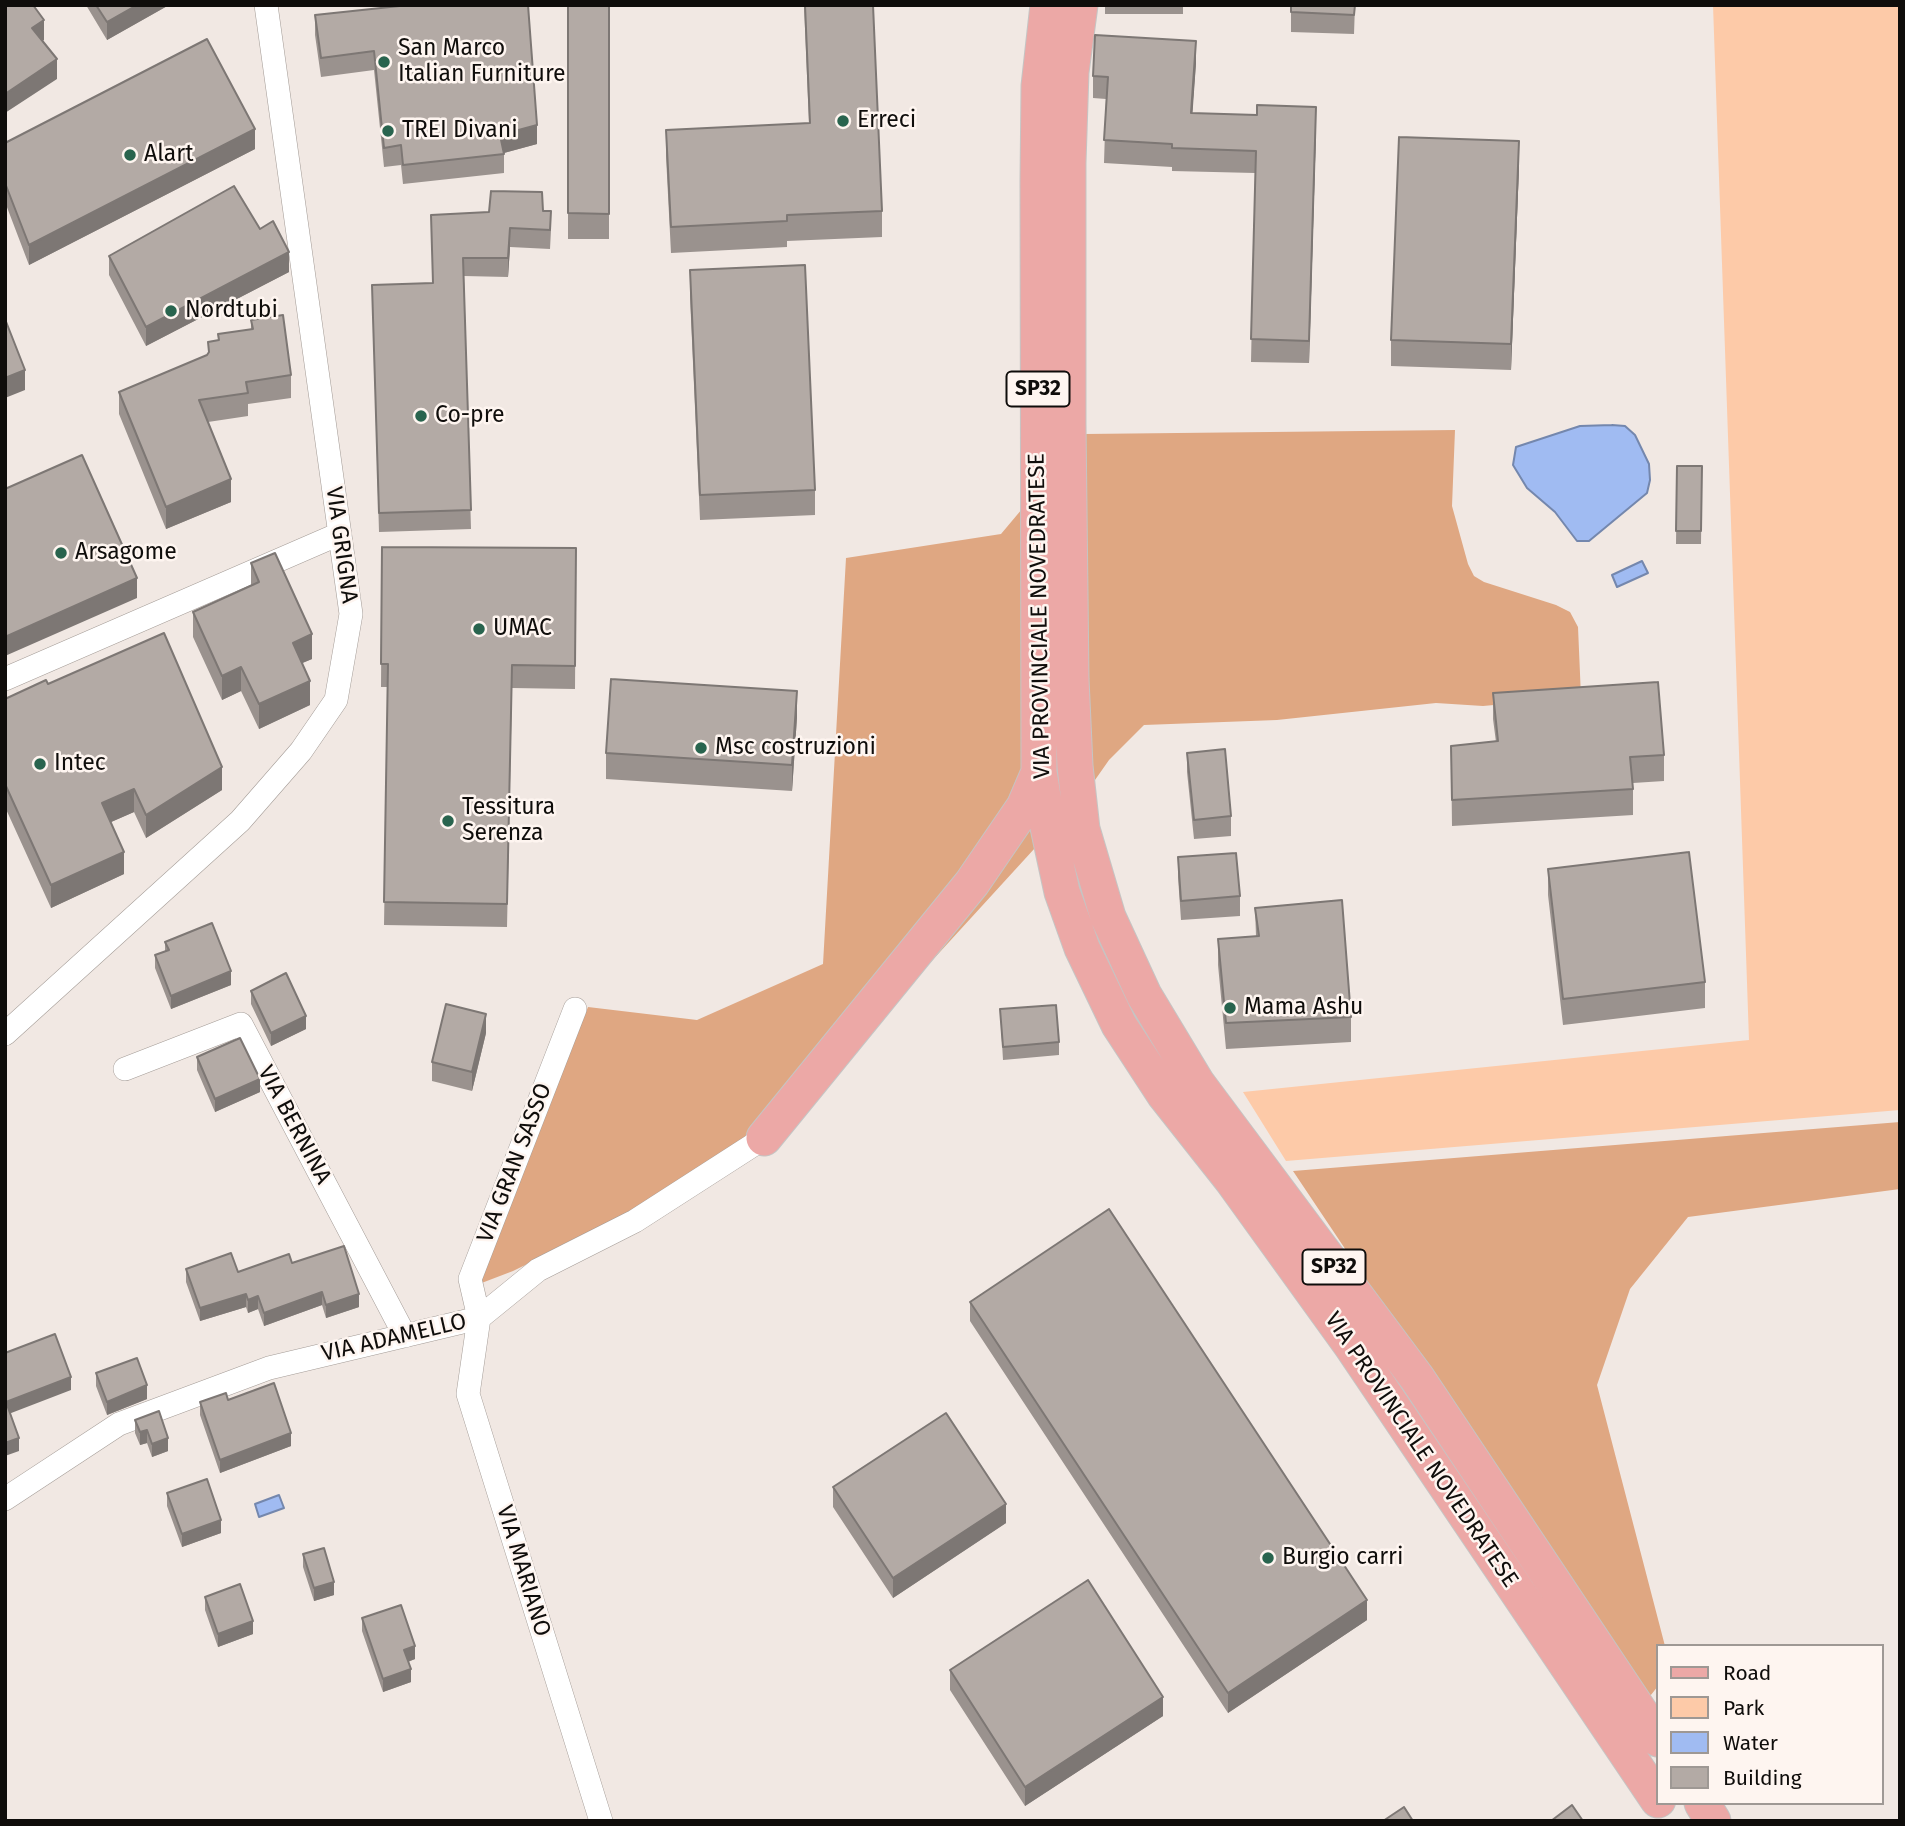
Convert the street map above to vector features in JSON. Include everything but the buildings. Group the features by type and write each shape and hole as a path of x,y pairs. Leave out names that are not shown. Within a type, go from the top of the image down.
{"main road":[{"name":"VIA PROVINCIALE NOVEDRATESE","path":"1048,5 1039,86 1039,772 1062,891 1082,948 1119,1025 1164,1094 1232,1180 1351,1345 1657,1799"},
{"name":"VIA PROVINCIALE NOVEDRATESE","path":"1080,5 1071,72 1068,177 1072,679 1075,766 1082,829 1105,907 1144,995 1197,1083 1417,1378 1657,1738"},
{"path":"764,1138 972,883 1024,807 1039,772"},
{"name":"VIA PROVINCIALE NOVEDRATESE","path":"1661,1805 1672,1821"},
{"path":"1703,1805 1713,1821"}],"street":[{"name":"VIA GRIGNA","path":"5,1034 240,821 301,751 336,700 351,614 266,5"},
{"path":"5,678 338,534"},
{"name":"VIA GRAN SASSO","path":"479,1318 470,1279 575,1009"},
{"name":"VIA BERNINA","path":"125,1069 241,1024 405,1336"},
{"name":"VIA ADAMELLO","path":"5,1499 119,1424 269,1368 479,1318 538,1270 635,1221 764,1138"},
{"name":"VIA MARIANO","path":"479,1318 468,1394 601,1821"}],"green space":[{"path":"1713,5 1900,5 1900,1110 1286,1161 1243,1092 1749,1040"}],"shaded area":[{"path":"1455,430 1452,506 1468,564 1474,576 1484,582 1570,612 1578,627 1581,697 1483,706 1436,703 1277,720 1144,725 1109,760 1088,790 758,1151 513,1271 479,1284 588,1007 697,1020 823,964 846,558 1001,534 1085,434"},
{"path":"1900,1122 1900,1189 1688,1217 1630,1289 1597,1385 1664,1644 1657,1644 1657,1687 1647,1700 1293,1171"}],"water":[{"path":"1580,426 1625,426 1635,435 1649,464 1647,493 1589,541 1577,541 1555,512 1527,488 1513,465 1516,447"},
{"path":"1642,561 1648,573 1617,587 1612,575"},
{"path":"279,1495 284,1508 259,1517 255,1504"}],"place":[{"name":"San Marco Italian Furniture","path":"384,62"},
{"name":"Erreci","path":"843,121"},
{"name":"TREI Divani","path":"388,131"},
{"name":"Alart","path":"130,155"},
{"name":"Nordtubi","path":"171,311"},
{"name":"Co-pre","path":"421,416"},
{"name":"Arsagome","path":"61,553"},
{"name":"UMAC","path":"479,629"},
{"name":"Msc costruzioni","path":"701,748"},
{"name":"Intec","path":"40,764"},
{"name":"Tessitura Serenza","path":"448,821"},
{"name":"Mama Ashu","path":"1230,1008"},
{"name":"Burgio carri","path":"1268,1558"}]}
